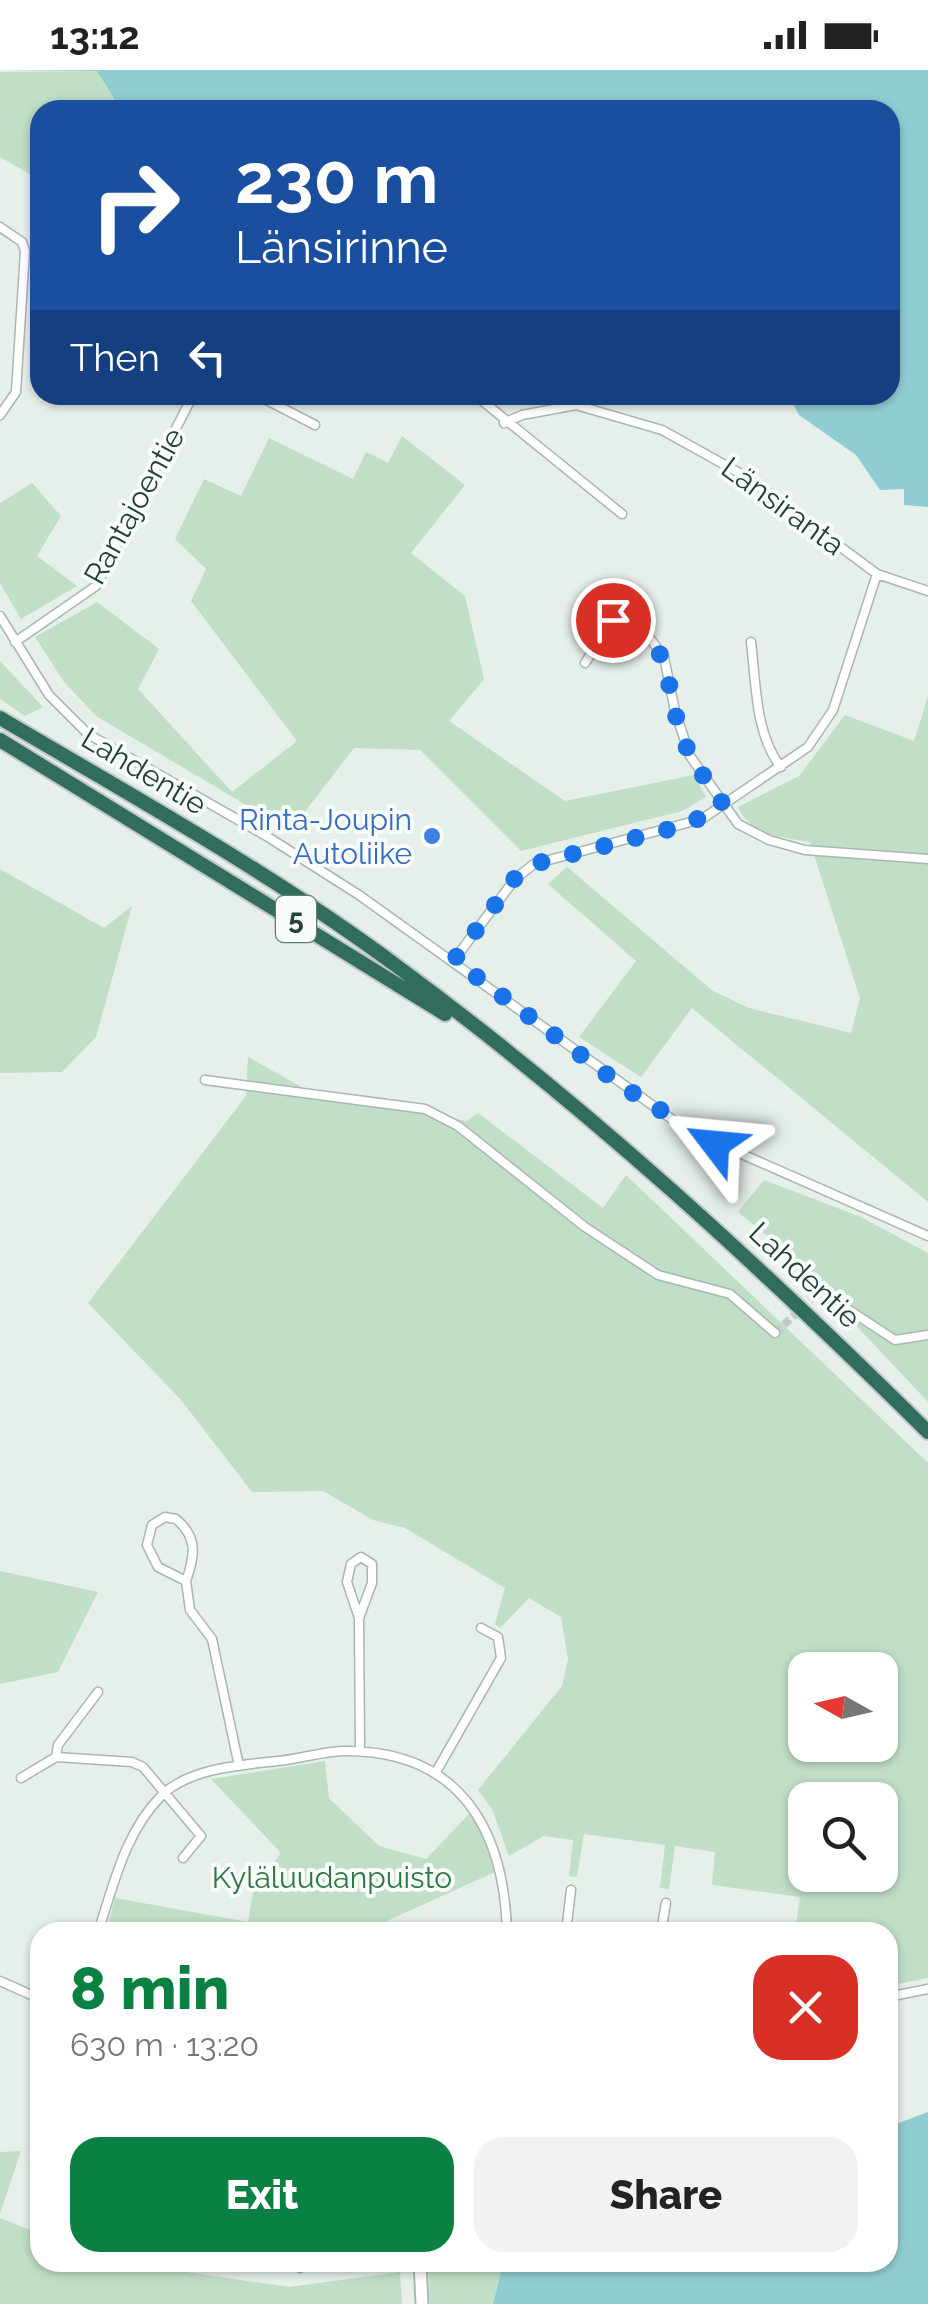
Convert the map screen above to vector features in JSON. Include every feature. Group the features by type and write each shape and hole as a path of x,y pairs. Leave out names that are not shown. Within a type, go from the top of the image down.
{"highway":[{"name":"Lahdentie","path":"0,718 222,851 397,966 548,1086 770,1279 928,1432"},
{"name":"Lahdentie","path":"0,740 391,978 548,1086"}],"street":[{"path":"0,227 22,242 25,251 16,392 0,415"},
{"name":"Rantajoentie","path":"15,642 96,586 188,405"},
{"path":"277,405 316,425"},
{"path":"485,405 622,514"},
{"name":"Länsiranta","path":"504,423 522,415 576,405 688,441 745,476 877,574 928,591"},
{"path":"454,960 515,878 534,864 689,824 808,747 833,710 877,574"},
{"path":"0,616 49,695 88,734 268,837 454,960 687,1130 928,1236"},
{"path":"585,663 613,620 636,620 664,657 683,738 738,824 769,840 805,850 928,859"},
{"path":"751,642 760,712 781,767"},
{"path":"205,1080 425,1109 458,1126 585,1227 658,1275 730,1294 774,1332"},
{"path":"820,1290 894,1340 928,1334"},
{"path":"186,1581 158,1566 147,1545 152,1525 165,1518 176,1519 192,1538 195,1558 186,1581 190,1610 212,1639 239,1766"},
{"path":"360,1618 348,1582 351,1564 361,1558 372,1564 372,1582 360,1618 360,1752"},
{"path":"436,1772 501,1658 498,1637 481,1628"},
{"path":"56,1758 58,1746 98,1692"},
{"path":"102,1922 132,1838 165,1792 198,1776 239,1766 360,1752 407,1760 436,1772 464,1795 484,1824 494,1849 505,1922"},
{"path":"21,1778 56,1758 132,1762 165,1792 201,1836 183,1858"},
{"path":"567,1922 571,1890"},
{"path":"663,1922 666,1904"},
{"path":"0,1981 30,1994"},
{"path":"898,1995 928,1989"},
{"path":"420,2272 422,2304"}],"green space":[{"path":"97,71 115,100 30,100 30,174 0,157 0,72"},
{"path":"402,436 465,485 411,553 465,596 484,679 449,721 565,801 694,775 706,797 682,811 521,851 420,750 354,748 290,831 96,716 64,682 35,637 97,602 159,649 138,689 232,792 297,741 191,601 206,569 175,539 204,479 241,496 269,438 353,479 366,452 388,463"},
{"path":"32,483 61,516 37,556 77,586 21,619 0,583 0,503"},
{"path":"0,661 43,707 25,716 0,699"},
{"path":"928,696 928,1202 692,1008 641,1077 579,1037 636,961 548,884 567,867 713,991 749,1008 851,1033 860,998 810,842 759,830 738,807 799,776 845,715 914,741"},
{"path":"0,869 104,928 132,906 96,1037 62,1072 0,1073"},
{"path":"248,1057 314,1094 467,1121 478,1113 603,1208 626,1175 928,1463 928,1978 898,1984 898,1922 796,1922 800,1897 712,1885 715,1852 675,1846 669,1889 660,1888 665,1845 584,1834 577,1877 569,1876 573,1840 544,1836 509,1856 492,1809 478,1790 562,1686 568,1659 561,1617 529,1598 500,1628 495,1624 505,1588 405,1528 373,1520 323,1491 252,1492 181,1400 88,1303 246,1096"},
{"path":"764,1180 861,1217 928,1253 928,1402 787,1252 738,1212"},
{"path":"0,1571 98,1592 58,1672 0,1684"},
{"name":"Kyläluudanpuisto","path":"325,1761 329,1798 379,1846 426,1859 472,1811 489,1844 495,1872 385,1922 248,1922 254,1887 281,1853 211,1779"},
{"name":"Kyläluudanpuisto","path":"115,1898 248,1922 114,1922 109,1921"},
{"path":"21,2151 0,2214 0,2152"},
{"path":"0,2218 30,2230 30,2272 187,2272 289,2287 400,2272 402,2304 0,2304"},
{"path":"428,2272 501,2272 493,2304 430,2304"}],"water":[{"path":"0,70 928,70 928,507 904,505 904,489 880,490 856,455 799,415 794,405 900,405 900,100 115,100 97,71"},
{"path":"928,2112 928,2304 493,2304 501,2272 898,2272 898,2123"}],"tunnel":[{"path":"775,1333 820,1291"}],"place":[{"name":"Rinta-Joupin Autoliike","path":"432,836"}],"route":[{"path":"613,620 636,620 655,640 664,657 675,712 690,756 723,804 689,824 534,864 515,878 454,960 625,1088 715,1144"}]}
